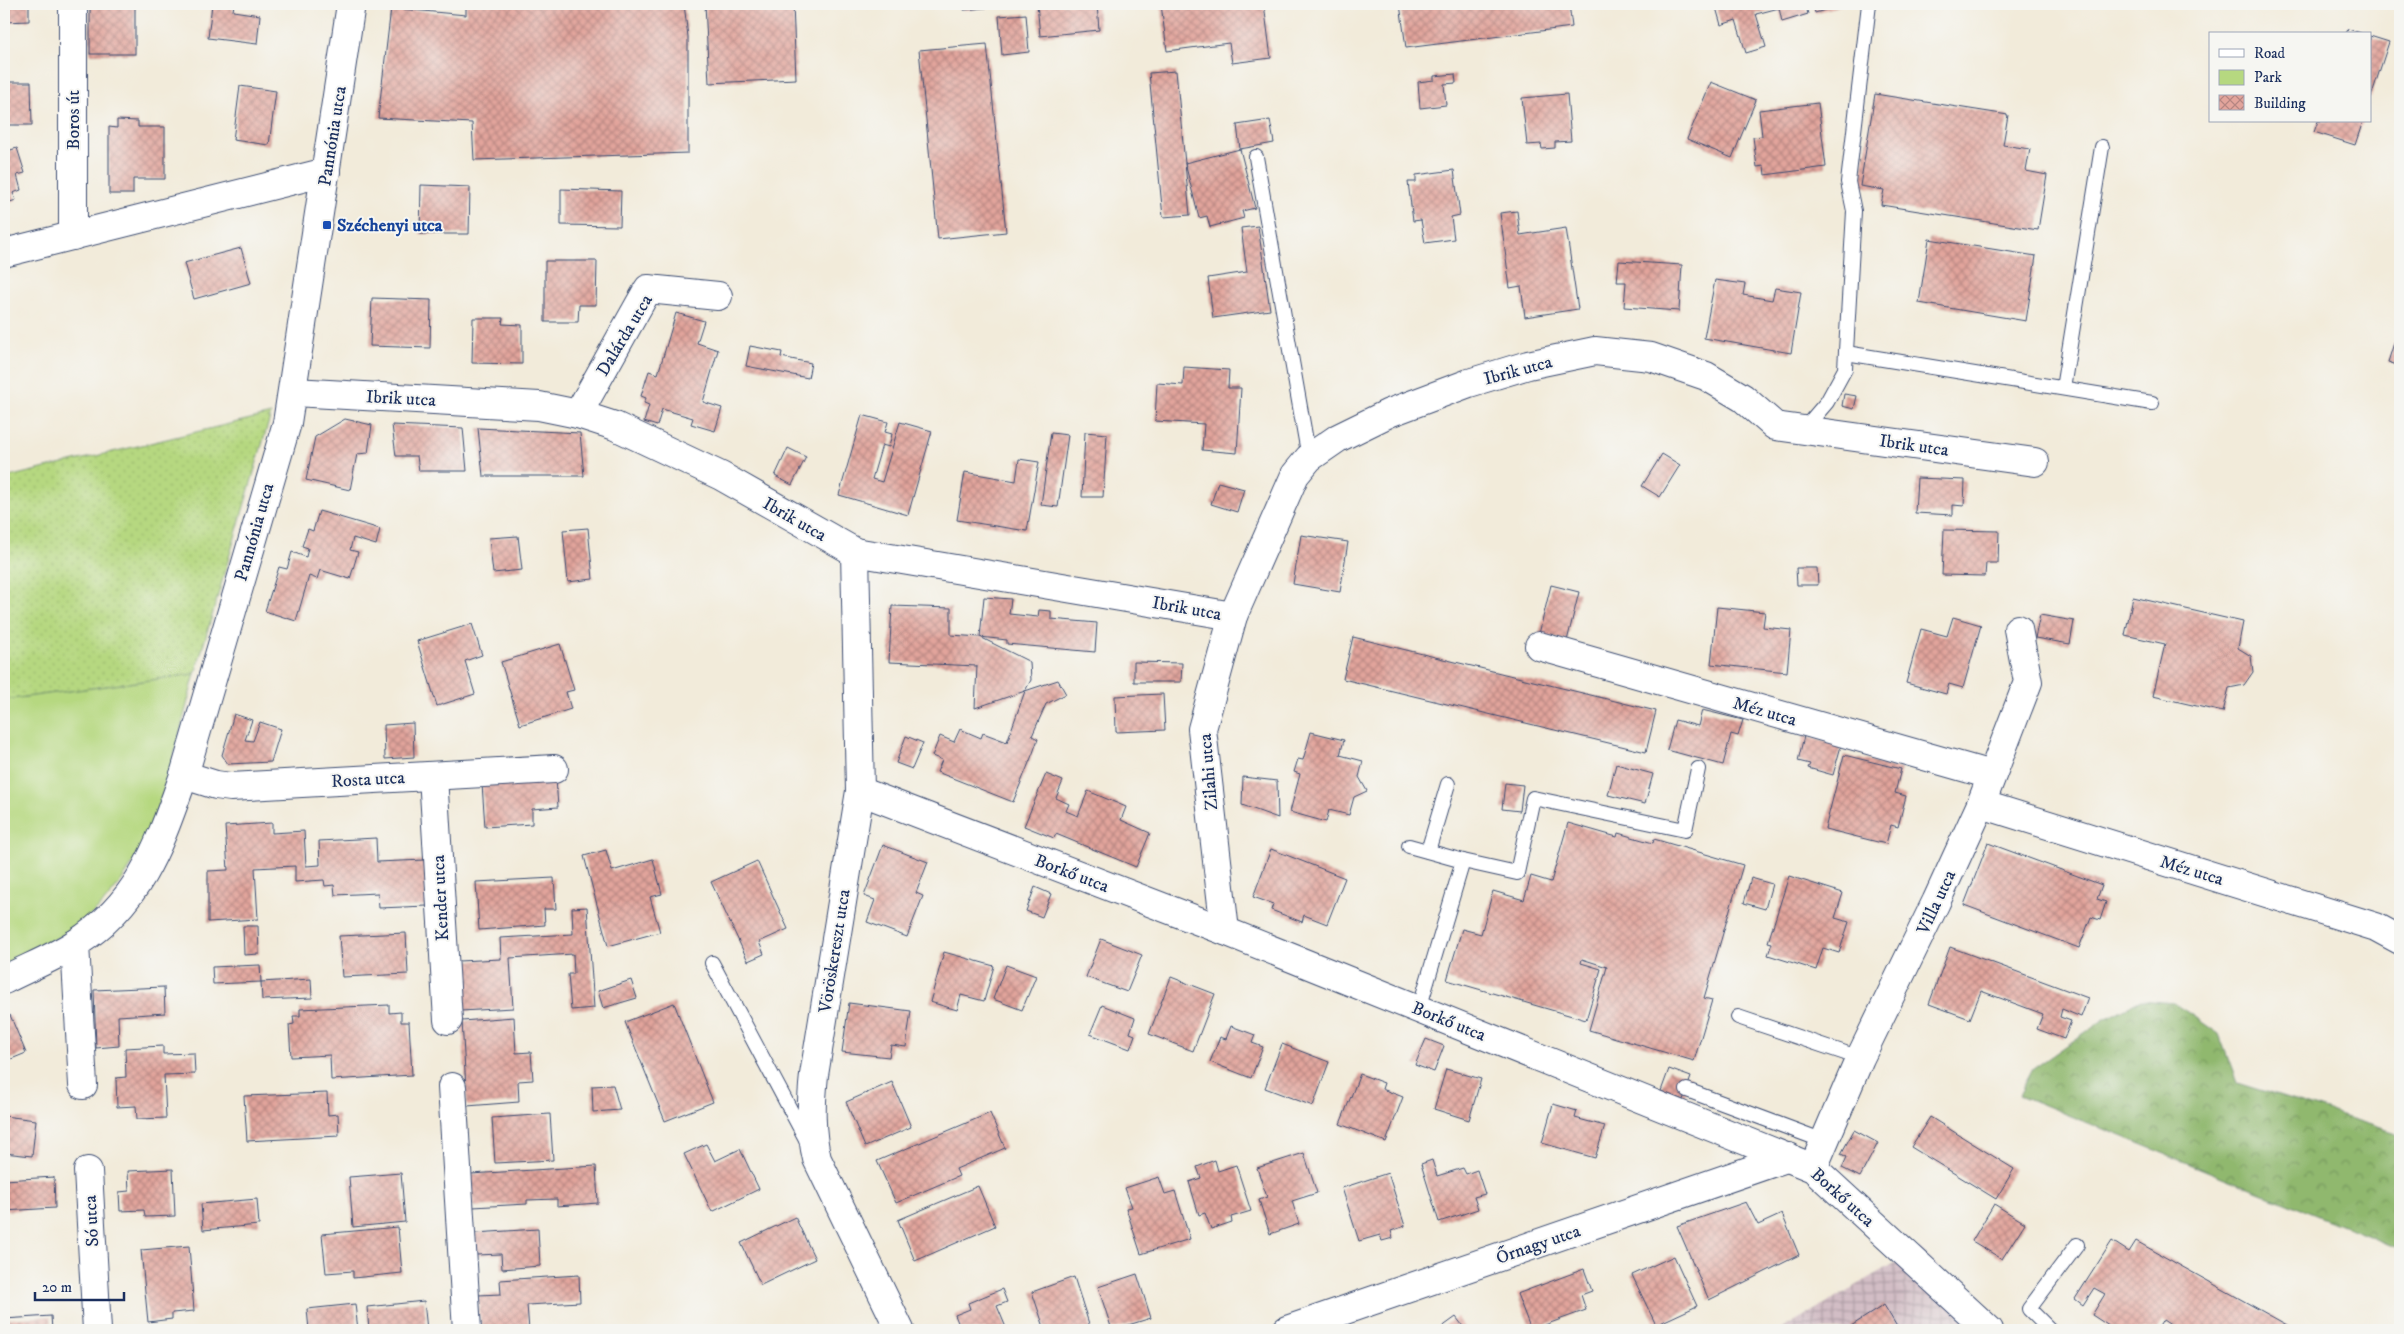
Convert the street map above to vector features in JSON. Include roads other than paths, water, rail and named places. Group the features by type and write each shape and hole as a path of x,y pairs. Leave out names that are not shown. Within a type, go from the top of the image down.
{"street":[{"name":"Boros út","path":"73,4 73,236"},
{"name":"Pannónia utca","path":"4,980 75,944 110,916 135,889 153,857 184,775 288,423 351,4"},
{"path":"4,253 326,172"},
{"name":"Dalárda utca","path":"578,414 648,288 718,296"},
{"name":"Ibrik utca","path":"294,392 539,406 578,414 615,426 721,476 855,552 1233,616 1295,475 1310,458 1338,438 1389,413 1460,386 1528,365 1595,351 1651,357 1706,376 1743,398 1775,426 2035,462"},
{"name":"Vöröskereszt utca","path":"855,552 860,791 814,1075 811,1134 816,1159 900,1330"},
{"name":"Zilahi utca","path":"1225,931 1202,729 1233,616"},
{"name":"Villa utca","path":"1801,1163 1824,1141 1860,1058 1936,902 1981,804 2028,682 2018,629"},
{"name":"Méz utca","path":"1539,646 1991,775"},
{"name":"Rosta utca","path":"184,775 231,787 554,769"},
{"name":"Kender utca","path":"433,776 448,1020"},
{"name":"Borkő utca","path":"860,791 1225,931 1801,1163 1989,1330"},
{"name":"Méz utca","path":"1981,804 2376,927 2400,940"},
{"path":"75,944 83,1085"},
{"path":"452,1087 467,1330"},
{"name":"Őrnagy utca","path":"1287,1330 1801,1163"},
{"name":"Só utca","path":"88,1171 98,1330"}],"lane":[{"path":"1803,430 1827,402 1845,369 1854,211 1848,182 1869,4"},
{"path":"2062,388 2102,147"},
{"path":"1256,157 1310,458"},
{"path":"1846,353 2152,403"},
{"path":"1409,846 1517,873 1533,798 1684,830 1698,769"},
{"path":"1428,851 1448,784"},
{"path":"1419,1009 1463,861"},
{"path":"712,962 816,1159"},
{"path":"1738,1017 1860,1058"},
{"path":"1687,1090 1824,1141"},
{"path":"2050,1330 2029,1309 2078,1245"}],"place":[{"name":"Széchenyi utca","path":"327,225"}]}
